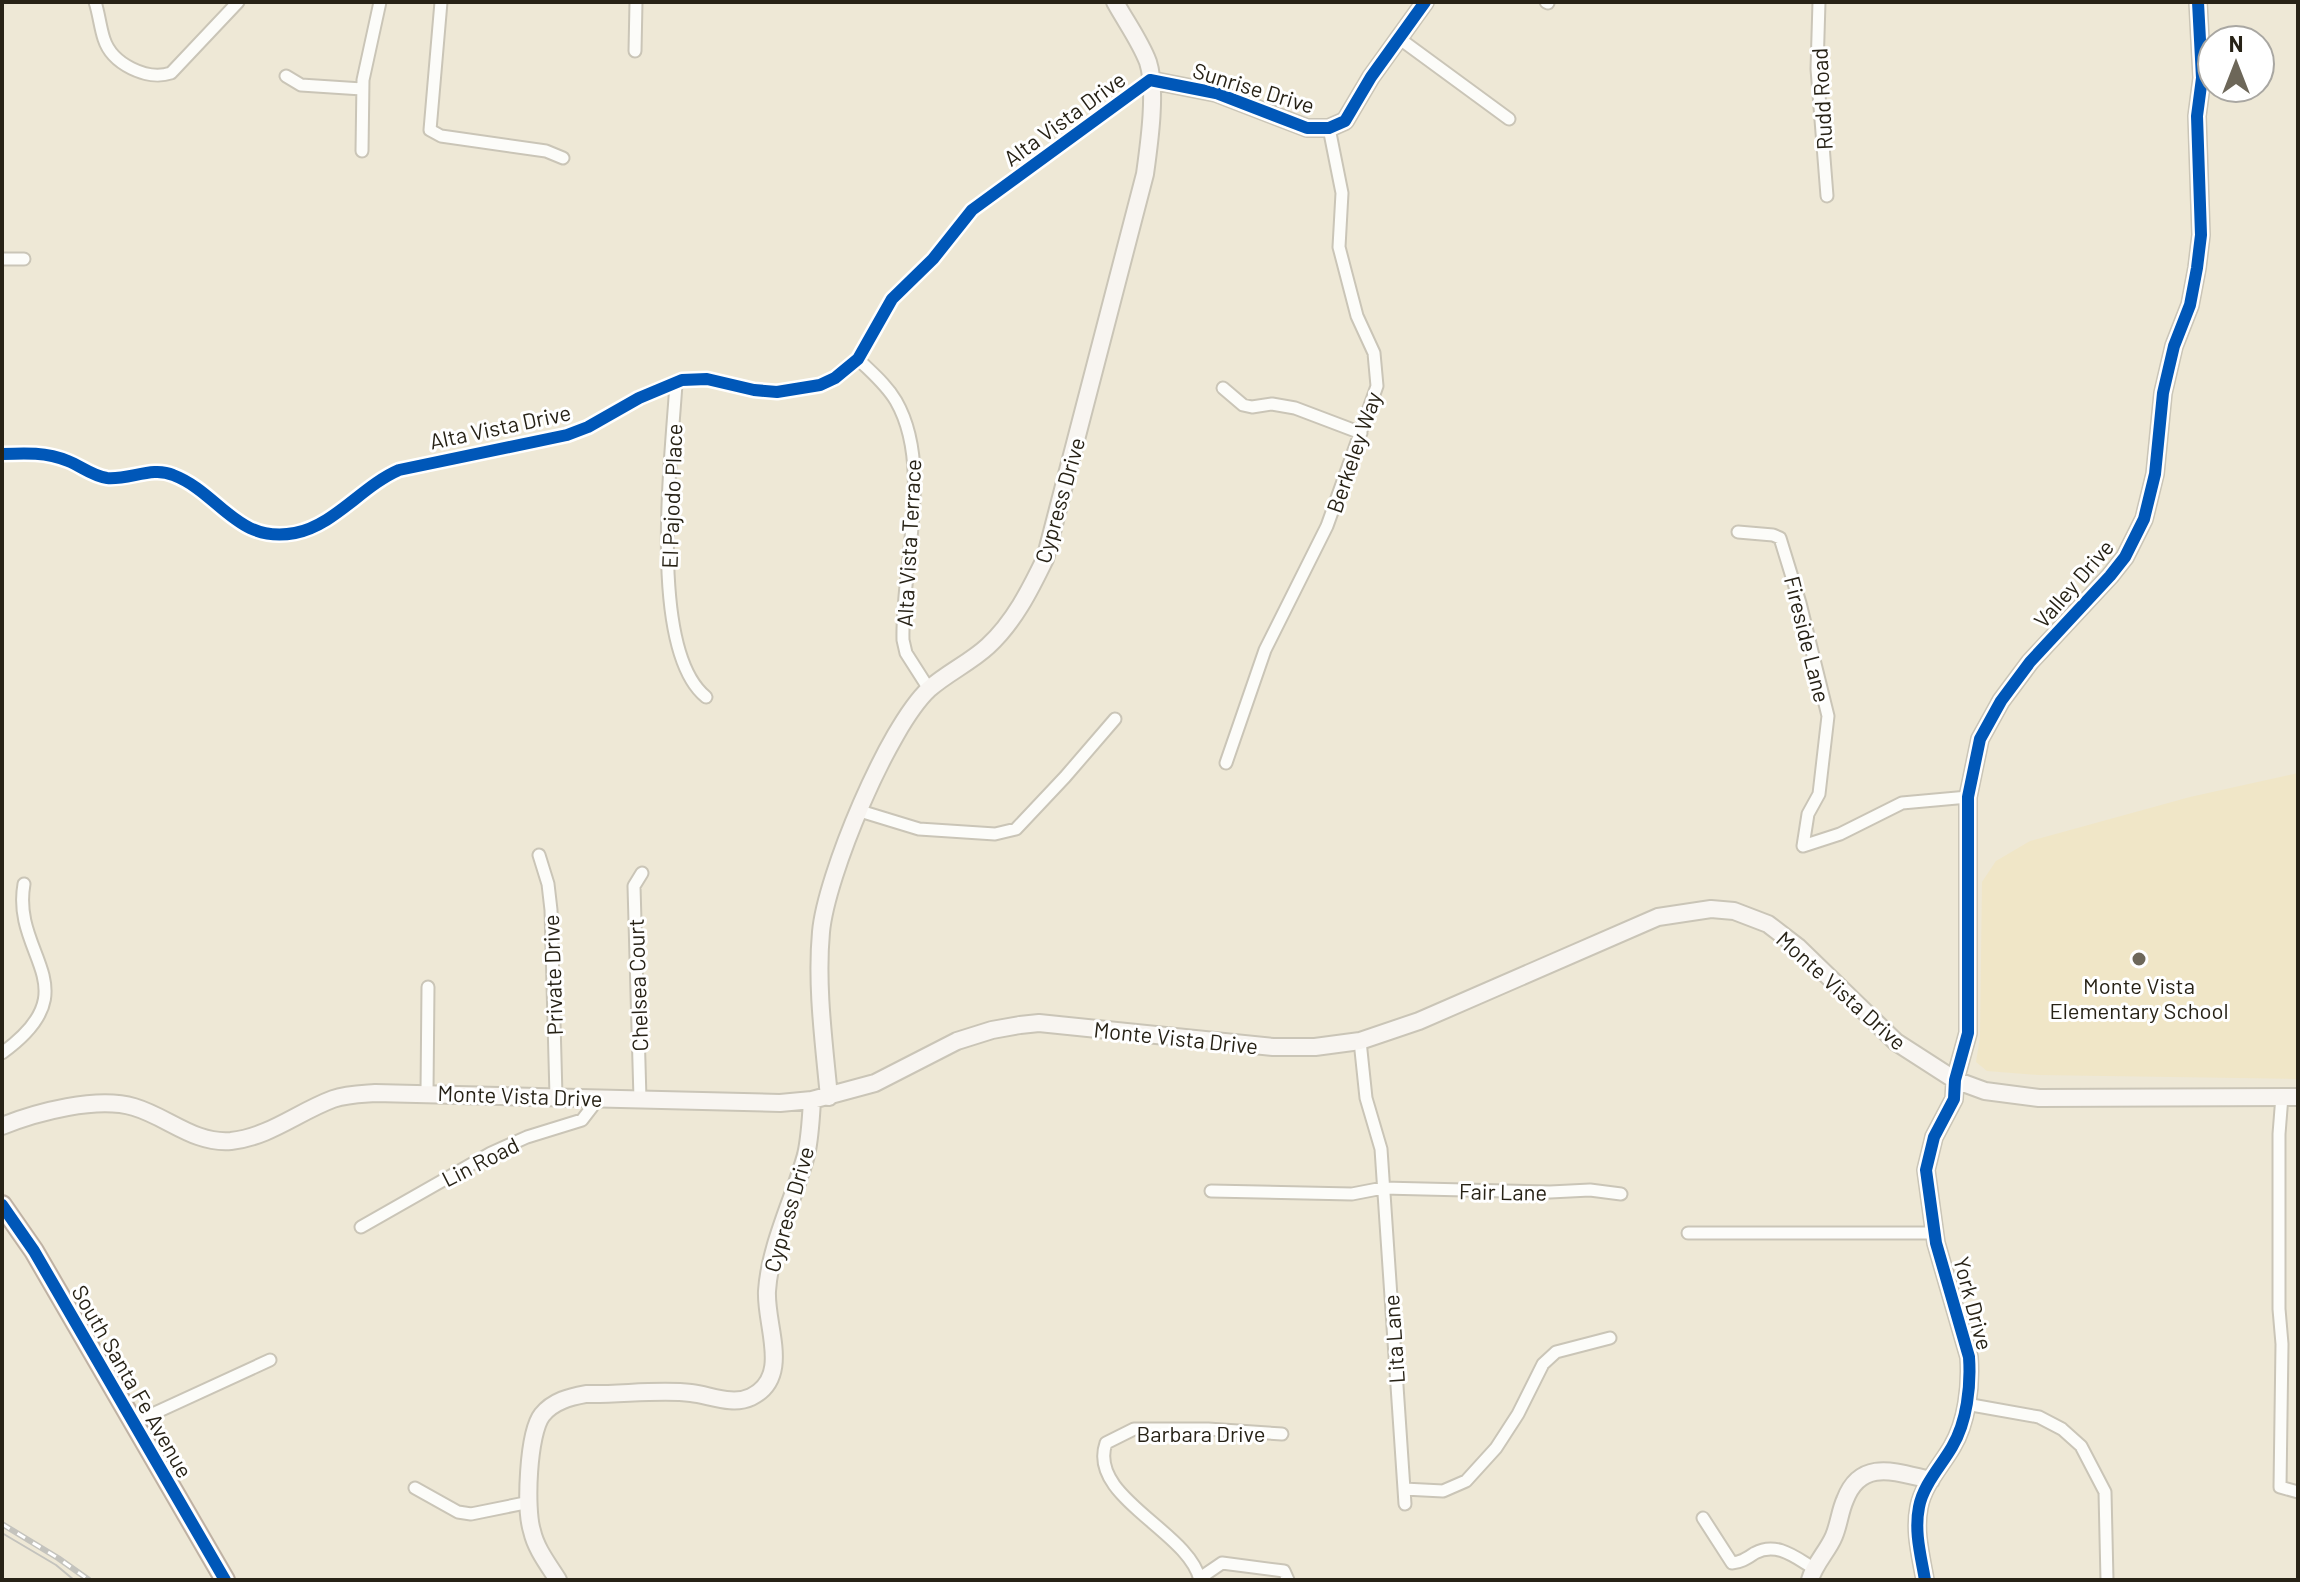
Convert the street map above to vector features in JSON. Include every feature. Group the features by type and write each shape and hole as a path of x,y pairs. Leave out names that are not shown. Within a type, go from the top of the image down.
{"main road":[{"name":"Alta Vista Drive","path":"1115,2 1147,62 1150,80"},
{"name":"Sunrise Drive","path":"1150,80 1216,93 1307,128 1329,128 1345,121 1371,77 1425,2"},
{"name":"Valley Drive","path":"1955,1080 1968,1033 1968,797 1980,739 2001,701 2030,662 2125,557 2144,519 2155,474 2163,393 2174,346 2190,305 2201,235 2197,116 2202,78 2198,2"},
{"name":"Cypress Drive","path":"829,1097 820,966 821,929 832,883 884,756 905,721 929,689 987,647 1003,630 1026,598 1045,559 1145,174 1150,133 1150,80"},
{"name":"Monte Vista Drive","path":"2,1126 59,1109 115,1104 134,1107 200,1138 230,1141 271,1131 333,1099 349,1095 427,1092 780,1103 812,1100 875,1083 957,1041 992,1030 1029,1024 1273,1047 1315,1047 1360,1041 1444,1011 1658,917 1711,909 1734,911 1768,924 1808,955 1896,1042 1955,1080 1995,1093 2039,1098 2290,1097"},
{"name":"York Drive","path":"1925,1580 1917,1535 1919,1507 1931,1480 1954,1445 1966,1404 1970,1375 1969,1357 1935,1233 1926,1170 1934,1137 1954,1099 1955,1080"},
{"name":"Cypress Drive","path":"558,1580 539,1551 531,1531 532,1443 542,1415 554,1404 586,1394 689,1393 727,1400 747,1399 768,1385 775,1367 767,1313 767,1288 773,1256 806,1153 812,1100"},
{"name":"South Santa Fe Avenue","path":"2,1205 34,1251 225,1580"},
{"path":"1812,1574 1834,1537 1845,1497 1857,1479 1883,1469 1931,1480"}],"street":[{"path":"95,2 107,46 128,67 163,76 171,73 238,2"},
{"path":"362,151 362,89 380,2"},
{"path":"441,2 430,130 441,136 546,151 563,158"},
{"path":"635,51 636,2"},
{"name":"Rudd Road","path":"1819,2 1817,69 1827,196"},
{"path":"1400,39 1509,119"},
{"path":"286,76 301,85 362,89"},
{"name":"Alta Vista Drive","path":"2,454 43,453 105,477 170,473 190,483 241,525 264,533 283,534 306,530 322,522 378,481 399,470 567,435 676,383 694,378 763,392 800,390 835,378 858,359 892,299 933,259 972,210 1150,80"},
{"name":"Berkeley Way","path":"1226,763 1265,650 1327,526 1377,386 1374,353 1357,316 1339,247 1342,193 1329,128"},
{"path":"2,259 24,259"},
{"name":"Alta Vista Terrace","path":"858,359 894,397 908,427 913,447 914,475 903,640 906,653 929,689"},
{"name":"El Pajodo Place","path":"676,383 666,564 683,667 696,689 706,697"},
{"path":"1223,388 1243,405 1272,404 1295,408 1361,433"},
{"name":"Fireside Lane","path":"1738,532 1780,538 1828,716 1819,794 1808,814 1803,846 1840,834 1902,803 1968,797"},
{"path":"860,811 919,829 995,834 1016,829 1115,719"},
{"name":"Private Drive","path":"539,855 548,884 551,910 556,1096"},
{"name":"Chelsea Court","path":"640,1099 634,886 642,873"},
{"path":"2,1053 27,1030 44,1006 46,980 28,934 21,901 24,884"},
{"path":"427,1092 428,987"},
{"name":"Lita Lane","path":"1360,1041 1366,1098 1381,1149 1405,1504"},
{"path":"2290,1097 2279,1134 2279,1309 2282,1344 2280,1487 2298,1492"},
{"name":"Lin Road","path":"361,1227 491,1153 527,1137 582,1120 592,1107 593,1098"},
{"path":"1211,1191 1352,1194 1383,1188"},
{"name":"Fair Lane","path":"1383,1188 1590,1190 1621,1194"},
{"path":"1688,1233 1935,1233"},
{"path":"1404,1489 1443,1491 1466,1481 1496,1448 1518,1414 1543,1364 1556,1352 1610,1338"},
{"path":"133,1423 270,1360"},
{"path":"1966,1404 2039,1417 2062,1429 2081,1446 2105,1492 2107,1580"},
{"name":"Barbara Drive","path":"1200,1579 1197,1568 1168,1535 1116,1489 1103,1464 1106,1443 1134,1429 1208,1429 1282,1434"},
{"path":"415,1488 458,1512 471,1514 530,1502"},
{"path":"1703,1518 1732,1563 1742,1562 1766,1548 1775,1548 1812,1574"},
{"path":"1200,1579 1222,1563 1236,1563 1284,1571 1288,1580"}],"shaded area":[{"name":"Monte Vista Elementary School","path":"2298,773 2298,1079 2038,1075 1987,1071 1976,1062 1980,1037 1982,882 1996,861 2030,841 2190,797"}],"tram line":[{"path":"2,1533 56,1565 74,1580"}],"railway":[{"path":"2,1524 89,1580"}],"cycle path":[{"path":"2,454 52,456 107,478 157,472 173,475 204,493 243,524 275,534 295,533 323,522 399,470 567,435 682,380 707,379 777,392 820,385 835,378 858,359 892,299 933,259 972,210 1150,80 1216,93 1307,128 1329,128 1345,121 1371,77 1425,2"},
{"path":"1925,1580 1918,1535 1919,1507 1928,1483 1957,1437 1967,1404 1969,1380 1969,1357 1936,1243 1926,1170 1934,1137 1954,1099 1955,1080 1968,1033 1968,797 1980,739 2001,701 2030,662 2125,557 2144,519 2155,474 2163,393 2174,346 2190,305 2201,235 2197,116 2202,78 2198,2"},
{"path":"2,1205 34,1251 225,1580"}],"place":[{"name":"Monte Vista Elementary School","path":"2139,959"}]}
